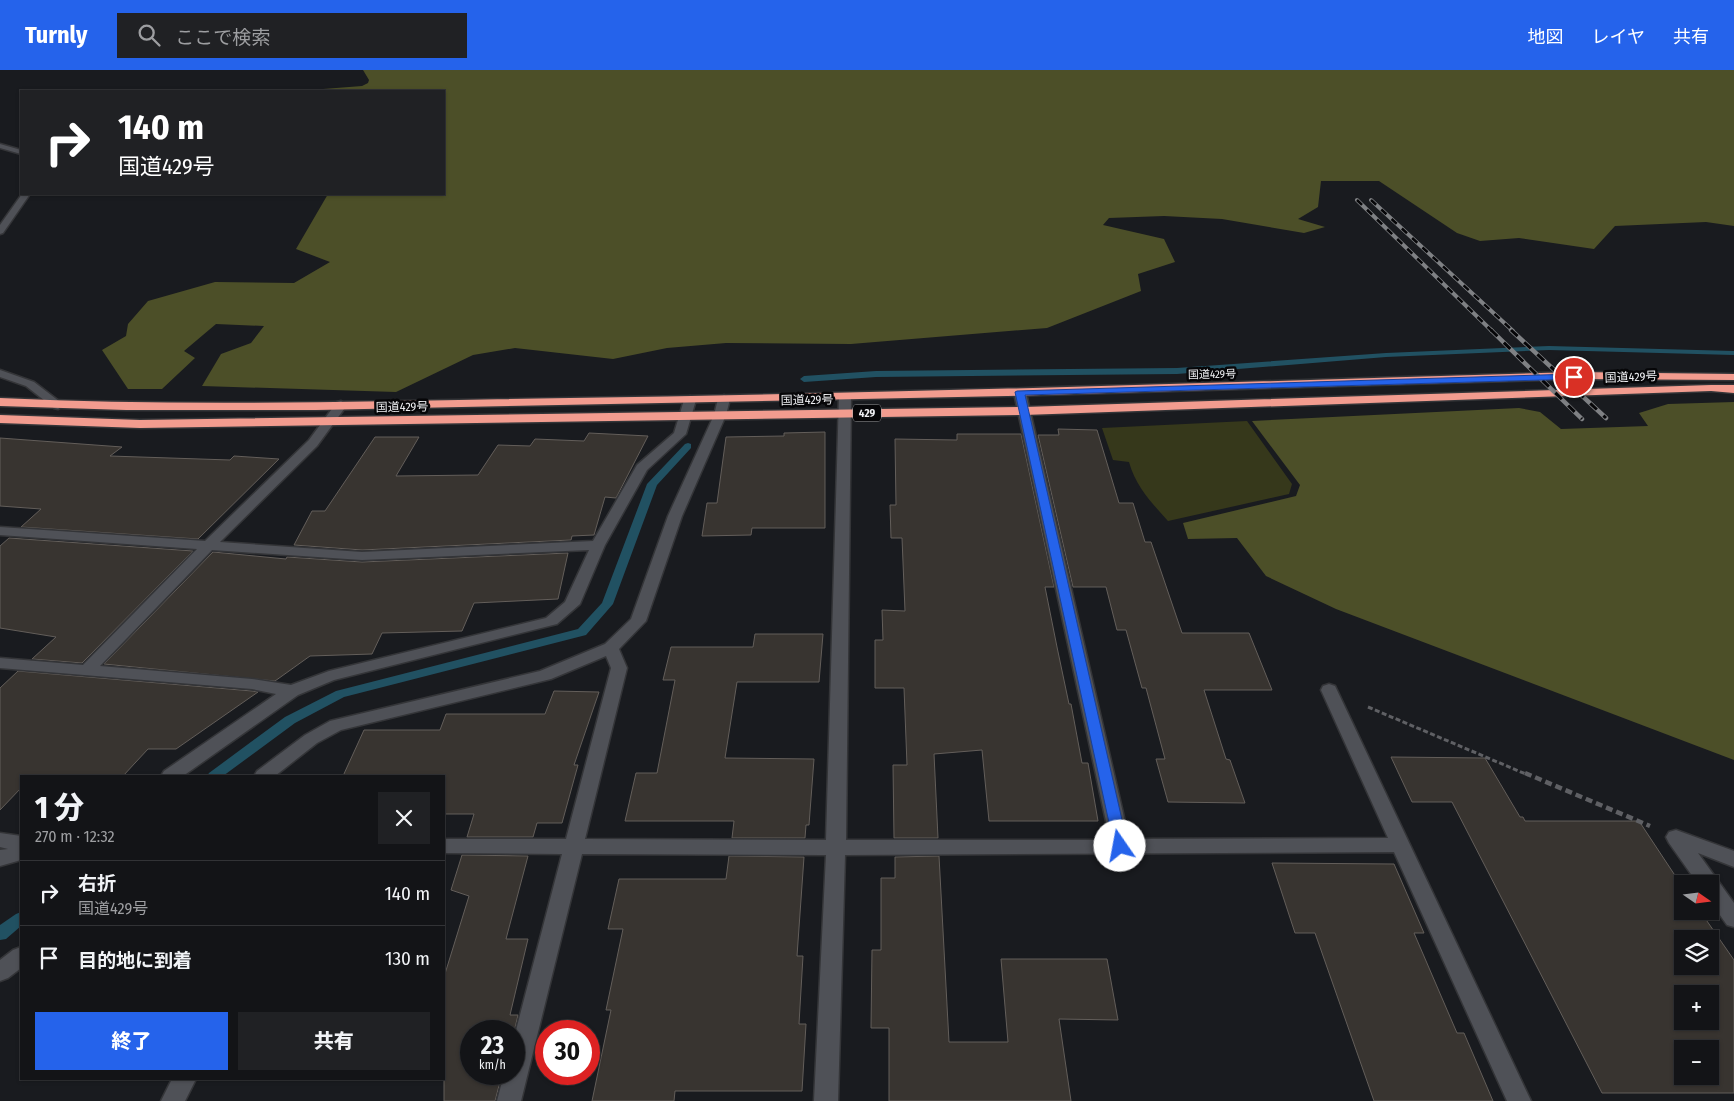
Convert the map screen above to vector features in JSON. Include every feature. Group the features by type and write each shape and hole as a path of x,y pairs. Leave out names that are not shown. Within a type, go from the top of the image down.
{"highway":[{"name":"国道429号","path":"0,402 135,408 690,400 1633,375 1734,377"},
{"name":"国道429号","path":"0,419 140,424 1024,411 1711,388 1734,390"}],"street":[{"path":"0,146 20,152"},
{"path":"0,231 25,195"},
{"path":"0,372 30,384 58,405"},
{"path":"1020,392 1120,846"},
{"path":"826,1101 836,847 845,397"},
{"path":"264,775 312,739 336,725 545,675 612,648 638,621 675,516 720,415 724,399"},
{"path":"171,775 292,691 329,676 551,621 572,604 598,546 642,468 680,434 690,400"},
{"path":"87,670 208,546 313,443 341,405"},
{"path":"0,531 362,556 598,546"},
{"path":"509,1101 619,668 612,648"},
{"path":"0,663 252,684 292,691"},
{"path":"1329,690 1399,845 1519,1101"},
{"path":"1676,837 1734,859"},
{"path":"1676,837 1703,875"},
{"path":"0,840 20,843"},
{"path":"445,846 942,848 1399,845"},
{"path":"0,858 20,853"},
{"path":"1719,897 1734,918"},
{"path":"0,972 20,957"},
{"path":"173,1101 184,1080"}],"path":[{"path":"1329,690 1676,837"}],"green space":[{"path":"363,70 1734,70 1734,226 1706,222 1615,226 1594,249 1519,238 1480,241 1457,233 1379,181 1321,181 1318,207 1298,219 1325,227 1304,233 1222,219 1164,216 1109,218 1103,225 1164,239 1175,262 1138,274 1141,291 1047,328 851,344 726,343 667,348 613,359 515,348 473,355 396,392 202,386 221,354 251,343 264,326 216,324 184,351 195,358 162,389 128,389 102,350 126,336 128,324 148,301 215,282 294,283 330,262 296,249 327,195 445,195 445,90 310,90 362,86 368,83 369,80"},
{"path":"1734,402 1734,760 1336,609 1266,576 1237,538 1188,539 1183,523 1296,496 1300,485 1252,421 1519,408 1540,412 1561,429 1648,426 1639,413 1668,404"},
{"path":"1247,421 1292,484 1289,494 1168,521 1140,487 1129,462 1113,460 1102,428"}],"building":[{"path":"1058,429 1097,430 1119,503 1133,503 1145,542 1151,542 1182,633 1249,633 1272,690 1204,690 1226,759 1230,760 1245,803 1168,802 1156,759 1165,759 1146,688 1142,688 1126,630 1117,630 1106,587 1073,587 1038,435 1059,435"},
{"path":"825,432 825,528 752,528 751,535 702,536 707,503 717,503 726,437 784,436 784,433"},
{"path":"589,433 648,436 616,498 605,497 594,535 572,536 571,540 362,550 294,545 312,511 325,511 375,437 419,437 396,476 478,475 498,445 530,446 535,439 584,441"},
{"path":"957,434 1021,434 1054,587 1045,587 1082,763 1088,763 1098,821 989,821 982,750 934,754 938,838 894,838 893,765 907,765 904,688 875,688 875,640 883,640 882,610 905,611 902,538 891,538 890,505 896,505 895,439 957,440"},
{"path":"0,438 122,447 110,456 230,460 234,456 279,459 198,539 21,527 41,509 0,506"},
{"path":"9,538 193,551 82,663 32,659 56,637 0,628 0,546"},
{"path":"213,552 286,559 287,557 362,562 568,553 558,599 474,603 462,631 382,633 372,654 310,656 275,681 104,664"},
{"path":"755,634 823,634 819,682 737,682 725,758 814,759 809,825 806,825 805,838 732,838 734,821 625,821 636,773 657,773 675,680 663,680 671,647 753,647"},
{"path":"18,671 258,692 176,749 148,749 124,775 20,775 20,789 0,810 0,688"},
{"path":"554,691 599,692 574,765 578,765 562,823 537,823 533,837 467,837 474,814 445,814 445,775 343,775 364,730 440,730 446,714 545,714"},
{"path":"1391,757 1485,758 1520,817 1523,817 1525,821 1639,821 1675,875 1674,920 1706,920 1713,930 1674,930 1674,975 1719,975 1719,938 1734,960 1734,1093 1602,1093 1452,802 1412,802"},
{"path":"462,855 528,856 506,939 528,939 510,1015 518,1015 517,1020 460,1020 460,1085 499,1085 495,1101 444,1101 445,974 469,896 451,890"},
{"path":"729,856 804,857 797,956 803,956 799,1024 806,1024 802,1091 675,1091 674,1101 592,1101 595,1085 600,1085 600,1063 611,1010 606,1010 623,929 608,929 619,879 726,879"},
{"path":"939,856 949,1042 1008,1042 1001,959 1107,959 1118,1020 1059,1019 1071,1101 889,1101 889,1028 871,1028 872,950 881,950 881,878 895,878 895,857"},
{"path":"1272,863 1394,864 1424,933 1414,933 1457,1033 1464,1033 1493,1101 1374,1101 1315,933 1295,933"}],"waterway":[{"path":"804,379 876,374 1177,371 1386,355 1549,348 1734,353"},
{"path":"215,775 290,720 340,694 582,632 607,604 652,484 688,446"},
{"path":"0,934 20,919"}],"railway":[{"path":"1357,200 1492,331"},
{"path":"1371,200 1513,331"},
{"path":"1491,330 1582,419"},
{"path":"1511,330 1606,418"}],"route":[{"path":"1120,846 1020,392 1337,385 1574,377"}]}
